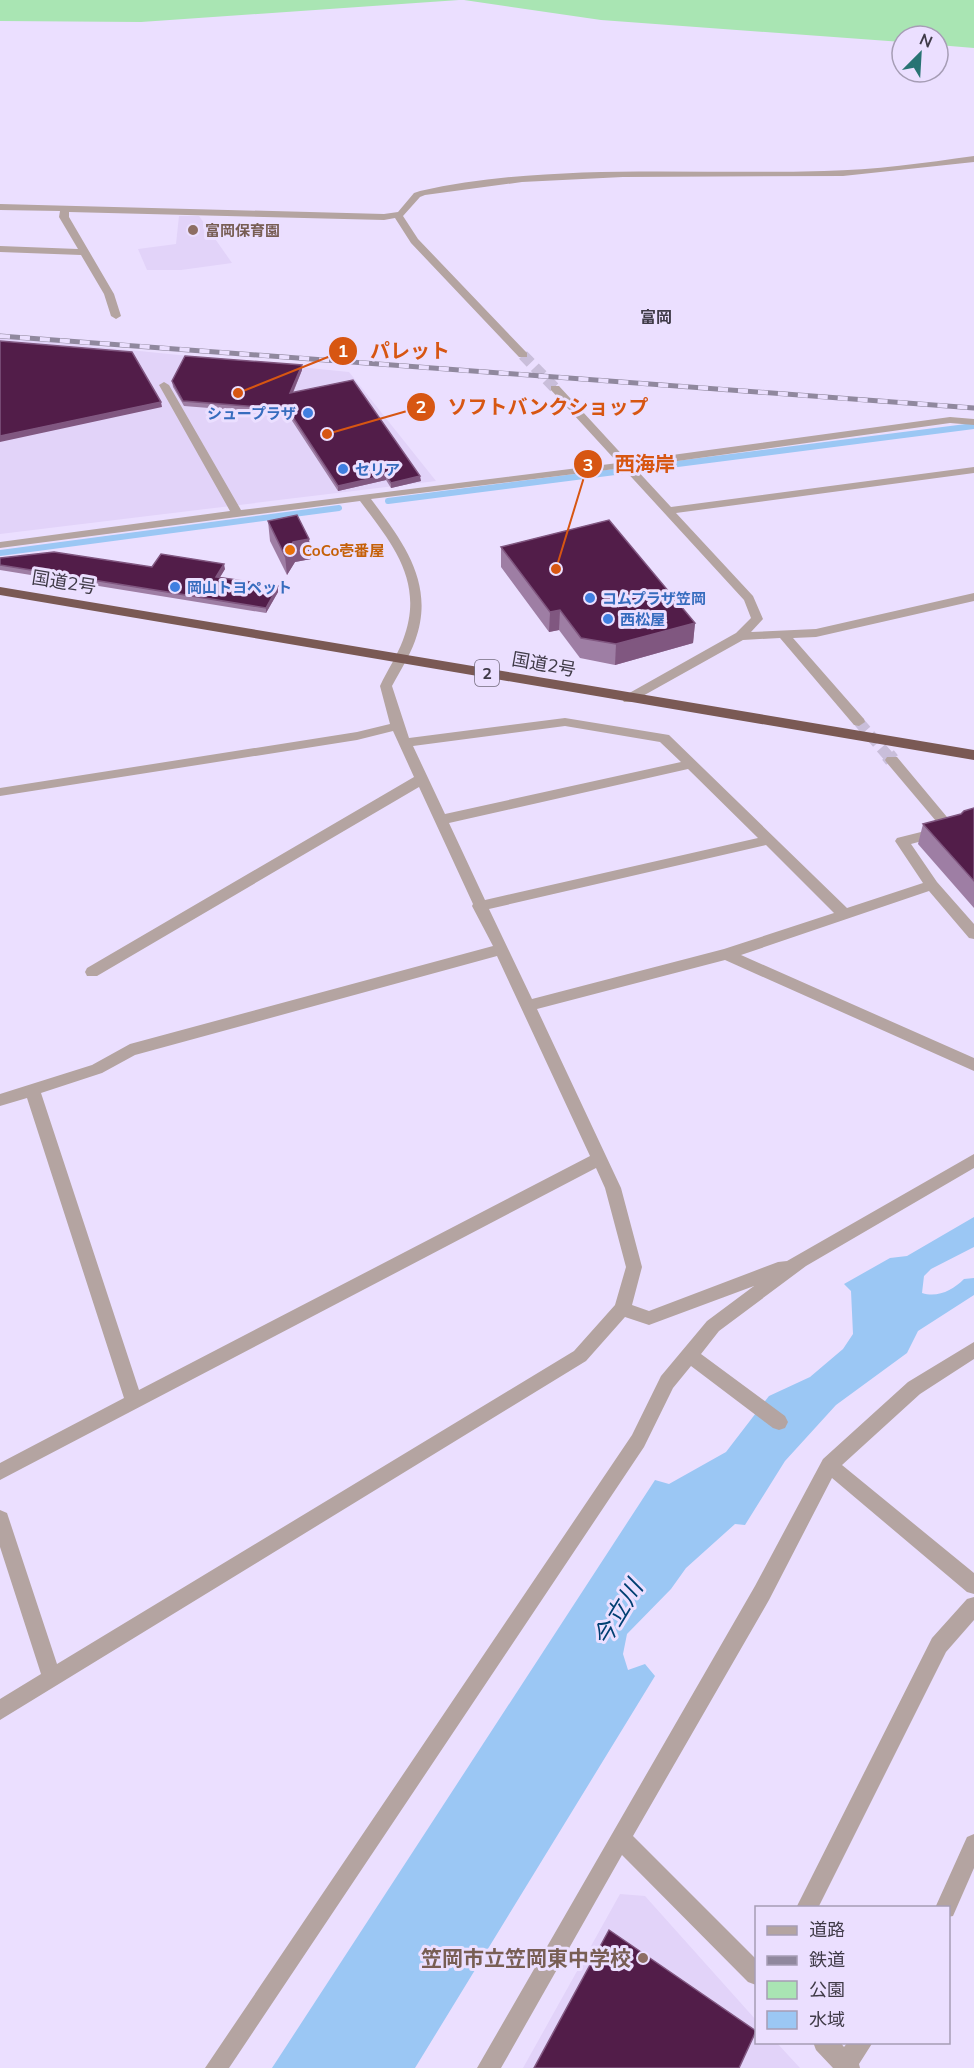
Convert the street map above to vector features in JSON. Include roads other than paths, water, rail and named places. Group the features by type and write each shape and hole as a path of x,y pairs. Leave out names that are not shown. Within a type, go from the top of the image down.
{"highway":[{"name":"国道2号","path":"0,591 400,657 628,699 974,755"}],"street":[{"path":"0,207 398,216 417,195 423,193 567,176 825,174 880,171 974,159"},
{"path":"65,208 64,217 109,294 116,316"},
{"path":"398,216 414,241 523,355"},
{"path":"0,249 83,252"},
{"path":"164,385 237,513"},
{"path":"555,388 627,469 749,599 757,619 740,636 628,699"},
{"path":"0,545 363,497 627,469 950,420 974,422"},
{"path":"666,511 974,470"},
{"path":"0,1710 580,1356 621,1309 634,1267 613,1188 529,1005 499,950 397,726 386,686 412,634 418,587 410,565 398,544 363,497"},
{"path":"740,636 816,633 974,597"},
{"path":"783,634 859,722"},
{"path":"404,743 565,722 664,738 844,914"},
{"path":"0,792 357,736 397,726"},
{"path":"892,760 950,829 902,840 932,885 974,934"},
{"path":"440,820 690,764"},
{"path":"92,972 420,780"},
{"path":"479,906 769,840"},
{"path":"529,1005 726,954 932,885"},
{"path":"0,1100 97,1069 130,1050 499,950"},
{"path":"726,954 974,1065"},
{"path":"32,1090 135,1402"},
{"path":"0,1472 599,1159"},
{"path":"216,2068 638,1441 667,1382 713,1326 800,1261 974,1160"},
{"path":"621,1309 650,1317 800,1261"},
{"path":"488,2068 762,1593 829,1465 914,1388 974,1350"},
{"path":"689,1355 779,1422"},
{"path":"829,1465 974,1585"},
{"path":"0,1519 52,1677"},
{"path":"807,1906 939,1645 974,1606"},
{"path":"620,1838 755,1973"},
{"path":"946,1906 974,1844"},
{"path":"825,2044 847,2066 861,2044"}],"water":[{"name":"今立川","path":"974,1217 974,1247 931,1269 924,1276 922,1293 939,1294 955,1287 964,1279 974,1278 974,1295 918,1331 907,1353 836,1405 785,1461 745,1525 735,1524 686,1568 671,1589 627,1634 623,1654 628,1670 645,1664 655,1676 415,2068 272,2068 655,1480 669,1484 726,1452 769,1396 810,1377 843,1349 853,1334 851,1291 844,1284 890,1258 907,1256"}],"waterway":[{"path":"388,501 974,426"},
{"path":"0,553 339,508"}],"tunnel":[{"path":"523,355 555,388"},
{"path":"859,722 889,757"},
{"path":"888,755 892,760"}],"railway":[{"path":"0,336 974,408"}],"place":[{"name":"富岡保育園","path":"193,230"},
{"name":"パレット","path":"238,393"},
{"name":"シュープラザ","path":"308,413"},
{"name":"ソフトバンクショップ","path":"327,434"},
{"name":"セリア","path":"343,469"},
{"name":"CoCo壱番屋","path":"290,550"},
{"name":"西海岸","path":"556,569"},
{"name":"岡山トヨペット","path":"175,587"},
{"name":"コムプラザ笠岡","path":"590,598"},
{"name":"西松屋","path":"608,619"},
{"name":"笠岡市立笠岡東中学校","path":"643,1958"}],"district":[{"name":"富岡","path":"656,317"}]}
